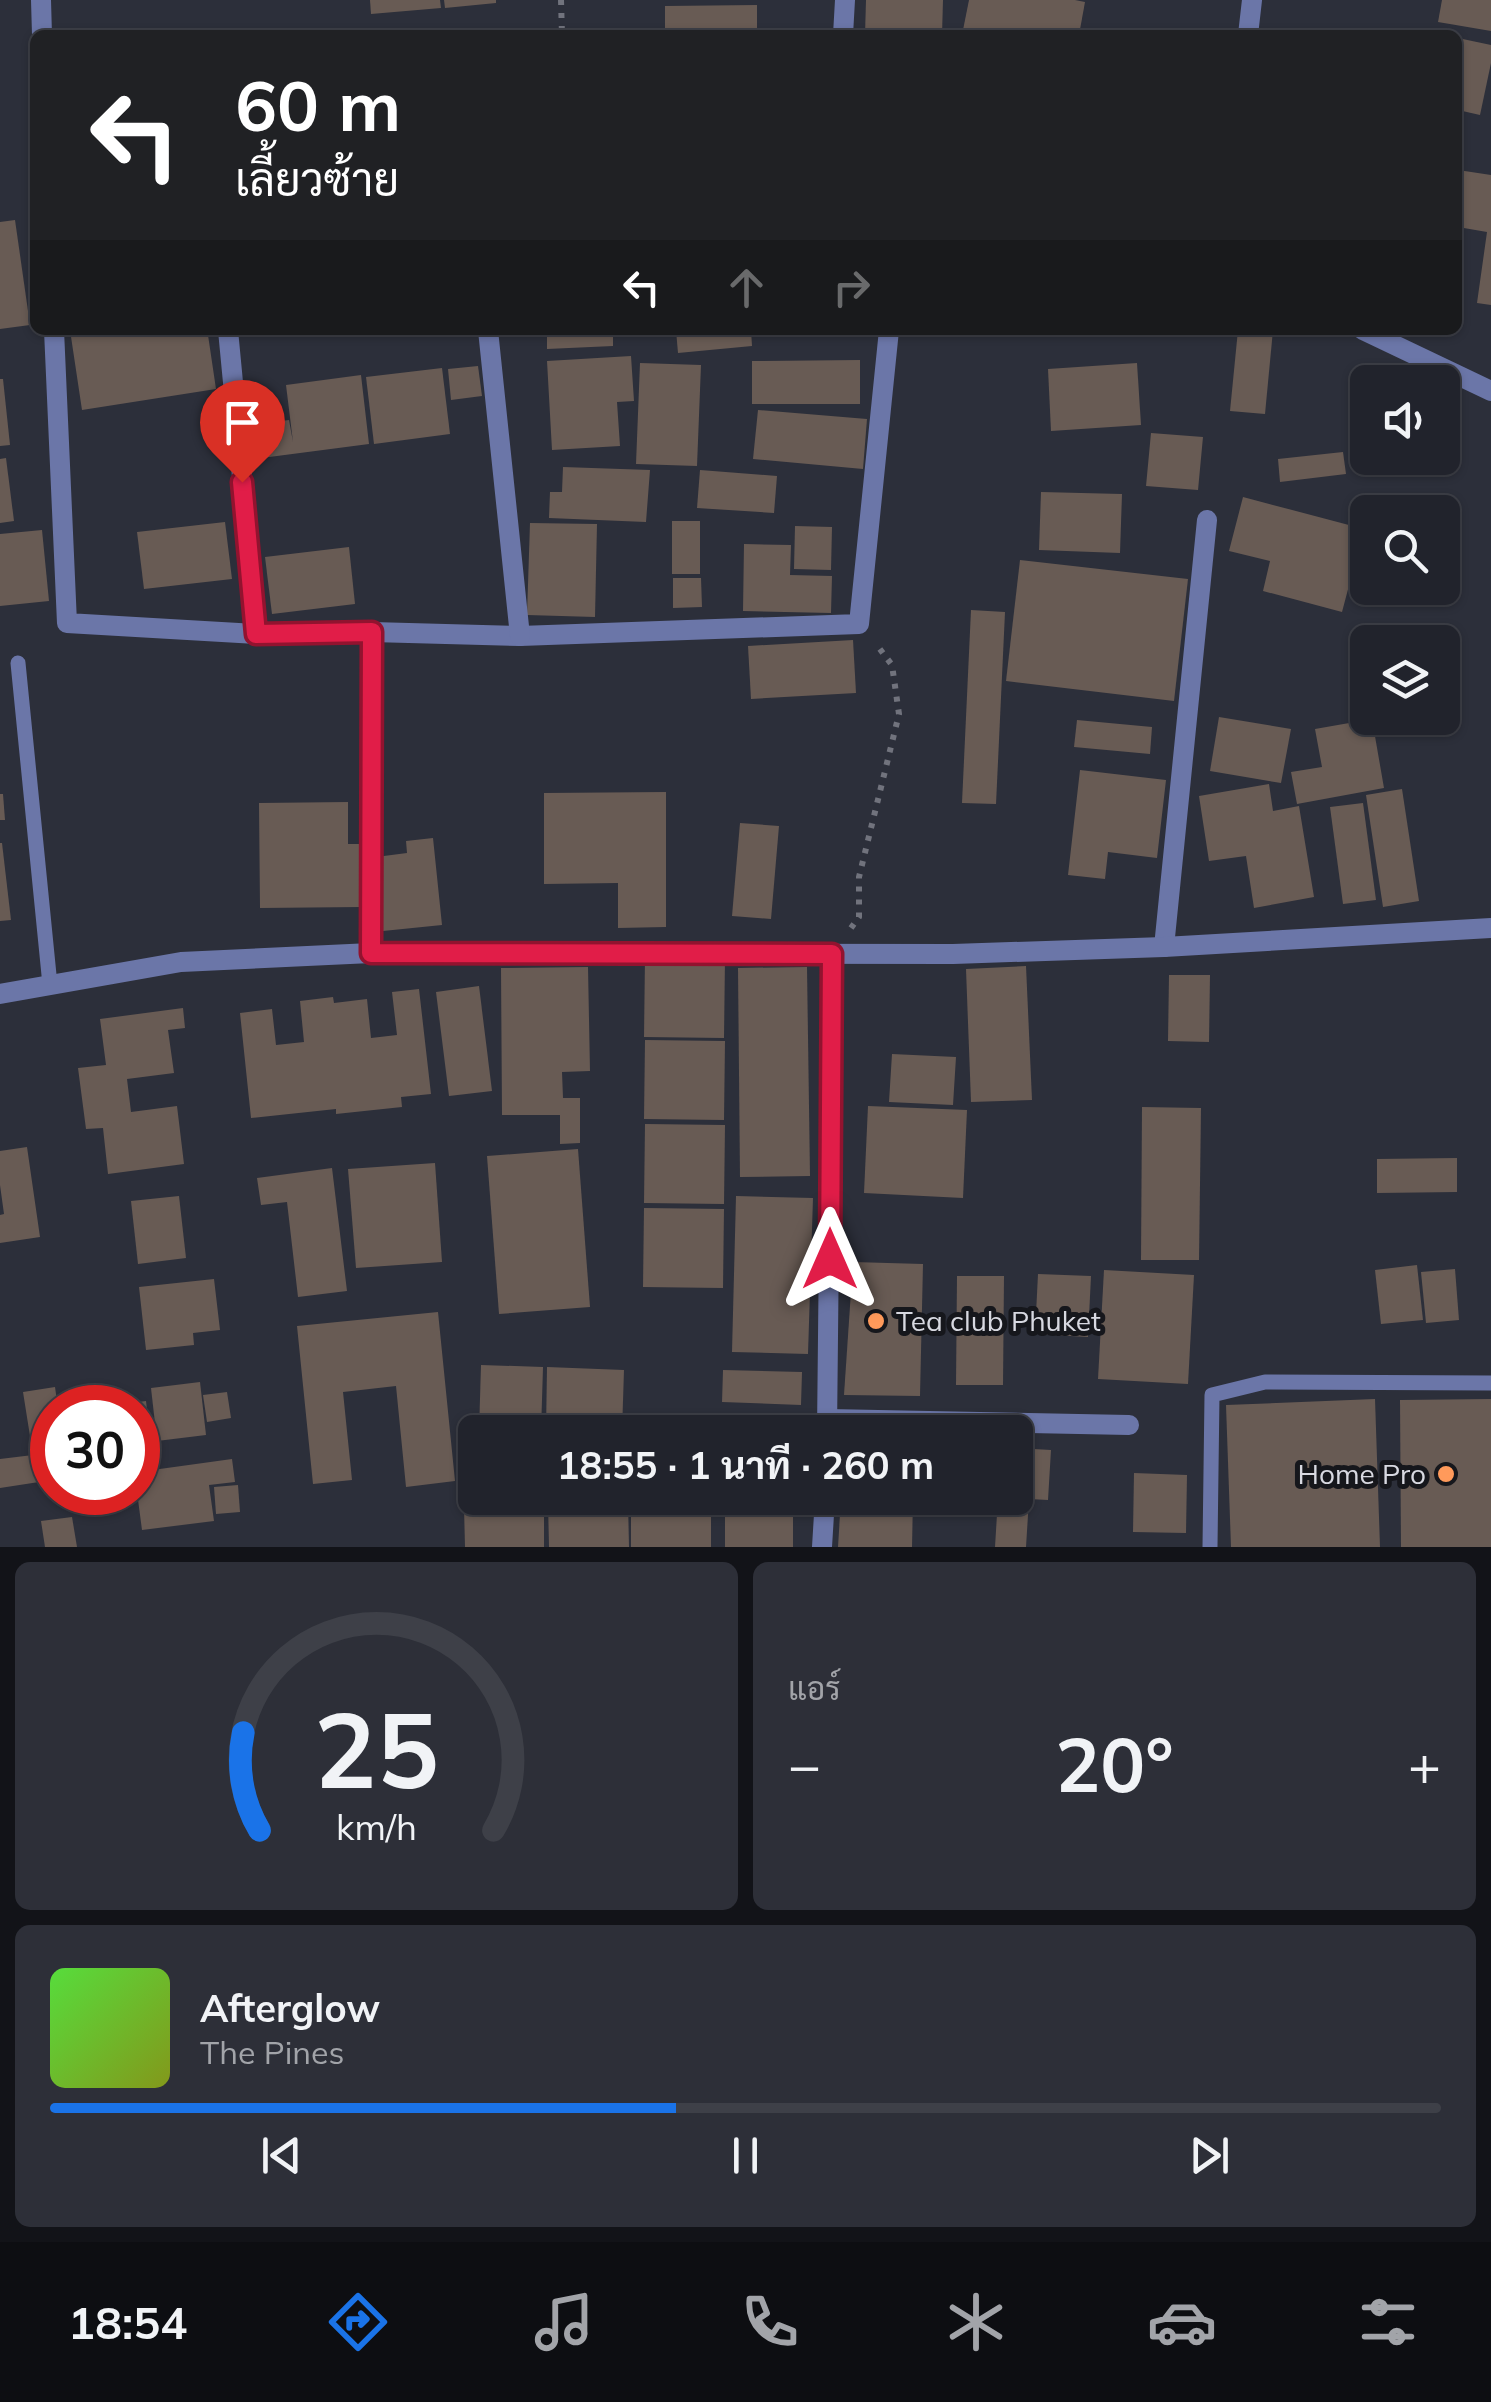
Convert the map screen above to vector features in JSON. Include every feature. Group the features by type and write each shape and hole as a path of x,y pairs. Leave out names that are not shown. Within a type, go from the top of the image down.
{"street":[{"path":"41,0 42,30"},
{"path":"844,0 844,30"},
{"path":"1249,30 1252,0"},
{"path":"54,335 66,623 256,634 520,636 859,624 888,335"},
{"path":"228,335 256,634"},
{"path":"489,335 520,636"},
{"path":"1374,335 1491,391"},
{"path":"1164,947 1207,520"},
{"path":"371,953 372,632"},
{"path":"0,994 181,962 371,953 832,954 1164,947 1491,928"},
{"path":"828,1415 832,954"},
{"path":"1033,1425 1129,1425"},
{"path":"822,1547 824,1515"}],"lane":[{"path":"18,663 50,985"},
{"path":"1210,1547 1212,1395 1265,1382 1491,1383"}],"path":[{"path":"561,0 562,30"},
{"path":"832,954 858,918 858,877 899,714 892,664 859,624"}],"building":[{"path":"370,0 440,0 441,8 371,14"},
{"path":"444,0 496,0 496,3 445,8"},
{"path":"866,0 943,0 942,30 865,30"},
{"path":"969,0 1085,2 1080,30 963,30"},
{"path":"1442,0 1491,0 1491,31 1438,22"},
{"path":"757,5 757,30 665,30 665,6"},
{"path":"1462,39 1491,45 1480,115 1462,111"},
{"path":"1462,171 1491,175 1491,305 1477,303 1487,232 1462,228"},
{"path":"15,220 30,325 0,329 0,222"},
{"path":"71,335 208,335 216,389 82,410"},
{"path":"547,335 613,335 613,346 547,349"},
{"path":"676,335 751,335 752,346 678,353"},
{"path":"1238,335 1273,335 1265,414 1230,411"},
{"path":"631,356 634,401 617,402 620,446 552,450 547,361"},
{"path":"860,360 860,404 752,404 752,361"},
{"path":"640,363 701,365 697,466 636,464"},
{"path":"1137,363 1141,425 1051,431 1048,369"},
{"path":"478,366 482,396 451,400 448,369"},
{"path":"442,368 450,434 374,444 366,377"},
{"path":"361,375 369,444 254,459 250,425 289,420 293,442 286,385"},
{"path":"0,379 10,445 0,446"},
{"path":"758,410 867,419 863,469 753,459"},
{"path":"1151,433 1203,437 1198,490 1146,486"},
{"path":"1343,452 1346,474 1280,482 1278,459"},
{"path":"6,458 14,521 0,523 0,459"},
{"path":"563,467 650,470 646,522 549,518 550,492 562,492"},
{"path":"700,470 777,476 774,513 697,508"},
{"path":"1041,492 1122,494 1120,553 1039,550"},
{"path":"1243,497 1350,525 1350,582 1342,612 1263,591 1270,561 1229,551"},
{"path":"672,521 700,521 700,574 672,574"},
{"path":"225,522 232,579 144,589 137,532"},
{"path":"530,523 597,524 595,617 527,615"},
{"path":"795,526 832,527 831,570 794,569"},
{"path":"42,530 49,601 0,606 0,534"},
{"path":"744,544 791,545 790,575 832,576 831,613 743,611"},
{"path":"349,547 355,604 272,614 265,557"},
{"path":"1020,560 1188,579 1174,701 1006,681"},
{"path":"673,578 701,578 702,607 673,608"},
{"path":"971,610 1005,612 996,804 962,803"},
{"path":"853,640 856,693 751,699 748,646"},
{"path":"1219,717 1291,729 1281,783 1210,771"},
{"path":"1077,720 1152,727 1150,754 1074,747"},
{"path":"1350,723 1350,735 1375,735 1384,788 1297,804 1291,772 1322,767 1315,729"},
{"path":"1080,770 1166,780 1157,858 1108,852 1105,879 1068,875"},
{"path":"1269,784 1273,811 1299,806 1314,897 1254,908 1246,856 1209,861 1199,796"},
{"path":"1402,789 1419,901 1383,907 1366,795"},
{"path":"666,792 666,927 618,928 618,883 544,884 544,793"},
{"path":"3,794 5,820 0,820"},
{"path":"348,802 348,844 362,844 362,907 260,908 259,803"},
{"path":"1363,803 1376,900 1343,904 1330,807"},
{"path":"740,823 779,826 771,919 732,916"},
{"path":"433,838 442,925 383,931 376,857 407,853 406,841"},
{"path":"0,843 11,920 0,921"},
{"path":"645,957 725,958 724,1038 644,1037"},
{"path":"1026,966 1032,1100 971,1102 966,969"},
{"path":"588,967 590,1071 562,1072 563,1098 580,1098 580,1143 560,1144 560,1115 502,1115 501,968"},
{"path":"807,967 810,1176 740,1177 738,968"},
{"path":"1169,975 1210,975 1209,1042 1168,1041"},
{"path":"479,986 492,1091 449,1096 436,992"},
{"path":"419,989 431,1094 401,1097 402,1107 251,1118 240,1013 272,1009 276,1045 304,1042 300,1001 333,997 334,1003 367,999 371,1038 397,1035 392,992"},
{"path":"183,1008 185,1028 168,1030 174,1073 127,1079 131,1112 177,1106 184,1164 108,1174 103,1128 86,1129 78,1068 106,1065 100,1019"},
{"path":"645,1040 725,1041 724,1120 644,1119"},
{"path":"892,1054 956,1057 953,1105 889,1102"},
{"path":"868,1106 967,1110 963,1198 864,1193"},
{"path":"1142,1107 1201,1108 1199,1260 1141,1260"},
{"path":"645,1124 725,1125 724,1204 644,1203"},
{"path":"27,1147 40,1237 0,1243 0,1215 4,1214 0,1151"},
{"path":"578,1149 590,1307 499,1314 487,1156"},
{"path":"1457,1158 1457,1192 1377,1193 1377,1159"},
{"path":"435,1163 442,1262 356,1268 348,1169"},
{"path":"332,1168 347,1291 298,1297 287,1202 261,1205 257,1178"},
{"path":"179,1196 186,1258 138,1264 131,1201"},
{"path":"736,1196 813,1198 808,1354 732,1352"},
{"path":"644,1208 724,1209 723,1288 643,1287"},
{"path":"853,1262 923,1264 920,1396 844,1395"},
{"path":"1417,1265 1423,1320 1381,1324 1375,1270"},
{"path":"1455,1269 1459,1320 1426,1323 1421,1272"},
{"path":"1104,1270 1194,1275 1188,1384 1098,1379"},
{"path":"1038,1274 1091,1276 1088,1337 1035,1334"},
{"path":"957,1276 1004,1276 1003,1385 956,1385"},
{"path":"214,1279 220,1330 193,1333 194,1345 146,1350 139,1287"},
{"path":"438,1312 455,1481 406,1487 396,1386 343,1392 352,1480 313,1484 297,1326"},
{"path":"481,1365 543,1367 542,1415 480,1415"},
{"path":"547,1367 624,1370 623,1415 546,1415"},
{"path":"723,1370 802,1372 801,1405 722,1402"},
{"path":"200,1382 206,1435 160,1441 160,1387"},
{"path":"30,1391 30,1436 23,1392"},
{"path":"227,1392 231,1418 207,1422 203,1395"},
{"path":"1375,1399 1380,1547 1231,1547 1226,1405"},
{"name":"Home Pro","path":"1491,1399 1491,1547 1401,1547 1400,1400"},
{"path":"1033,1449 1051,1450 1048,1500 1033,1499"},
{"path":"30,1455 30,1483 0,1488 0,1459"},
{"path":"232,1459 235,1482 209,1485 214,1521 142,1530 140,1515 160,1515 160,1469"},
{"path":"1134,1473 1187,1475 1186,1533 1133,1532"},
{"path":"238,1485 240,1512 216,1514 214,1487"},
{"path":"464,1515 544,1515 544,1547 465,1547"},
{"path":"548,1515 628,1515 629,1547 549,1547"},
{"path":"631,1515 711,1515 711,1547 631,1547"},
{"path":"725,1515 793,1515 793,1547 725,1547"},
{"path":"840,1515 913,1515 912,1547 838,1547"},
{"path":"997,1515 1028,1515 1026,1547 995,1547"},
{"path":"72,1517 77,1547 45,1547 41,1521"}],"place":[{"name":"Tea club Phuket","path":"876,1321"},
{"name":"Home Pro","path":"1446,1474"}],"route":[{"path":"242,482 256,634 372,632 371,953 832,954 830,1259"}]}
